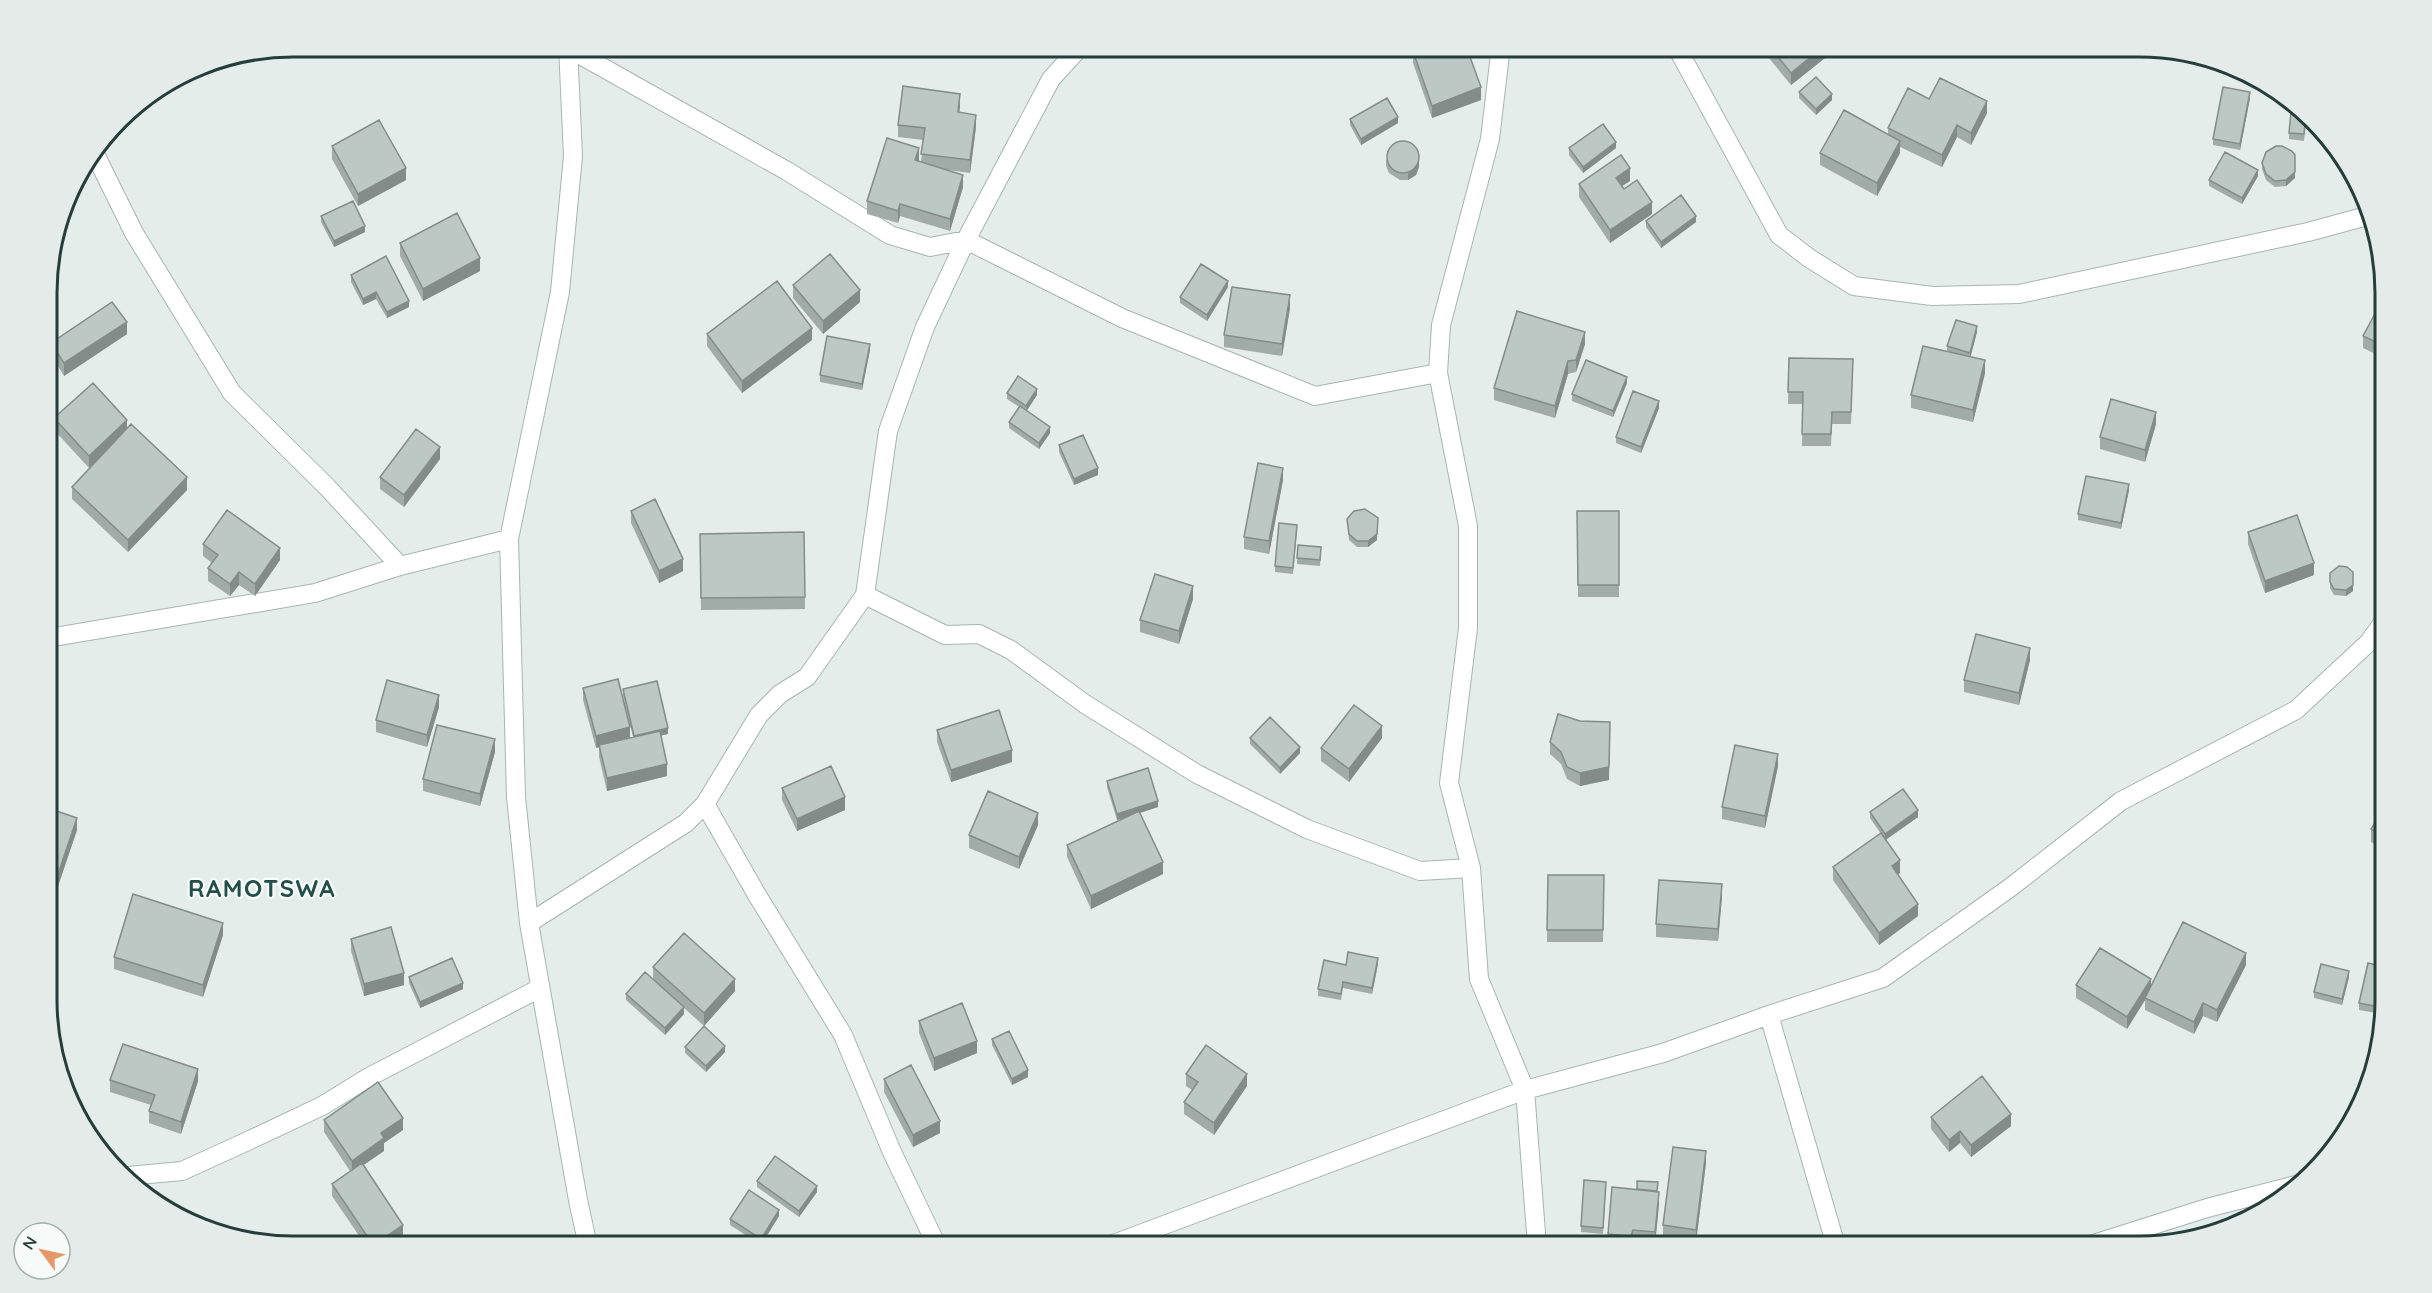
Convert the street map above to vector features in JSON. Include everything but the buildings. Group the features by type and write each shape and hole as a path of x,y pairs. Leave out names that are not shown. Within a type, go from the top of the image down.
{"street":[{"path":"568,57 573,156 560,292 509,539 516,797 529,923 586,1236"},
{"path":"586,57 787,171 890,235 930,247 966,240 1122,318 1315,396 1438,373"},
{"path":"529,923 686,823 705,804 759,715 780,694 807,677 865,595 888,430 925,327 966,240 1051,79 1071,57"},
{"path":"1500,57 1490,140 1441,325 1438,373 1468,526 1468,628 1449,783 1471,868 1479,979 1525,1090 1536,1236"},
{"path":"1682,57 1779,234 1809,258 1854,286 1932,296 2019,294 2308,232 2362,217"},
{"path":"98,160 134,233 232,393 327,487 400,566"},
{"path":"57,636 315,593 400,566 509,539"},
{"path":"865,595 945,635 979,634 1011,650 1085,704 1197,774 1307,829 1420,871 1471,868"},
{"path":"1135,1236 1525,1090 1663,1053 1883,978 2011,887 2121,801 2296,710 2369,642 2375,634"},
{"path":"705,804 757,895 843,1035 892,1152 932,1236"},
{"path":"135,1175 182,1171 250,1140 322,1106 369,1077 540,988"},
{"path":"1769,1015 1833,1236"},
{"path":"2119,1236 2207,1208 2280,1189"}],"district":[{"name":"RAMOTSWA","path":"262,888"}]}
